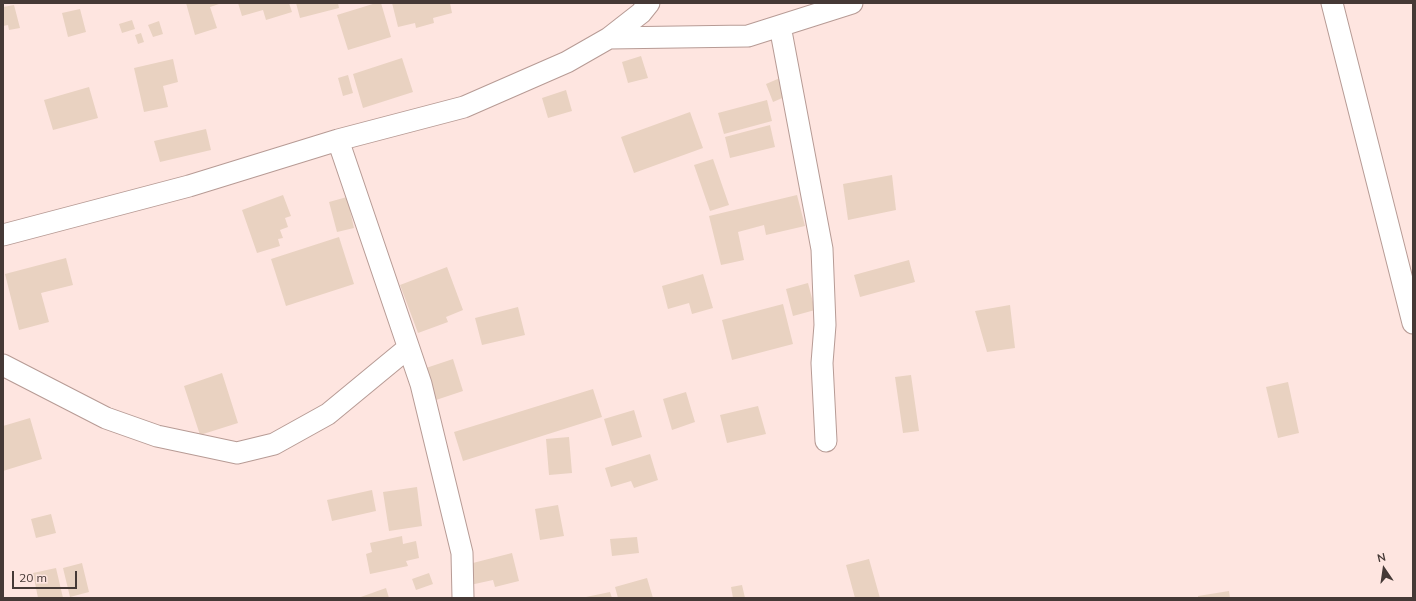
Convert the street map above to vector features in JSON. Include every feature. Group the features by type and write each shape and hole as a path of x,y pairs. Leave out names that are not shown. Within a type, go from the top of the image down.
{"street":[{"path":"3,236 189,186 338,140 464,107 567,62 609,38 641,13 649,3"},
{"path":"609,38 748,36 852,3"},
{"path":"1332,3 1412,312"},
{"path":"780,26 822,249 825,325 822,363 826,441"},
{"path":"338,140 421,384 462,553 463,598"},
{"path":"3,364 106,418 157,436 237,453 274,444 328,414 408,348"}],"building":[{"path":"186,3 222,3 210,7 217,28 195,35"},
{"path":"238,3 289,3 292,12 266,20 263,10 242,16"},
{"path":"296,3 338,3 339,8 300,18"},
{"path":"376,3 381,3 391,37 348,50 337,15"},
{"path":"392,3 450,3 452,13 433,18 434,23 416,28 415,23 398,27"},
{"path":"14,5 20,28 9,30 8,25 3,26 3,7"},
{"path":"80,9 86,32 68,37 62,13"},
{"path":"132,20 135,29 122,33 119,24"},
{"path":"159,21 163,34 153,37 148,25"},
{"path":"141,33 144,42 138,44 135,35"},
{"path":"641,56 648,78 628,83 622,62"},
{"path":"402,58 413,92 363,108 353,74"},
{"path":"173,59 178,82 163,86 168,107 144,112 134,68"},
{"path":"348,75 353,93 343,96 338,78"},
{"path":"787,75 794,93 773,102 766,84"},
{"path":"89,87 98,118 53,130 44,100"},
{"path":"566,90 572,111 548,118 542,98"},
{"path":"767,100 772,121 724,134 718,113"},
{"path":"690,112 703,148 634,173 621,137"},
{"path":"770,125 775,147 730,158 725,137"},
{"path":"206,129 211,150 160,162 154,141"},
{"path":"713,159 729,205 710,211 694,165"},
{"path":"892,175 896,210 848,220 843,184"},
{"path":"283,195 291,216 285,218 288,227 280,230 283,238 278,239 280,246 257,253 242,210"},
{"path":"797,195 805,226 766,235 764,225 738,232 744,260 721,265 709,216"},
{"path":"347,197 354,228 337,232 329,202"},
{"path":"339,237 354,284 286,306 271,259"},
{"path":"66,258 73,285 41,293 49,322 19,330 5,274"},
{"path":"909,260 915,282 860,297 854,275"},
{"path":"447,267 463,310 446,317 448,322 418,333 400,285"},
{"path":"703,274 713,308 692,314 689,303 668,309 662,286"},
{"path":"808,283 815,310 793,316 786,289"},
{"path":"783,304 793,344 732,360 722,320"},
{"path":"1010,305 1015,348 987,352 975,311"},
{"path":"518,307 525,335 482,345 475,318"},
{"path":"453,359 463,391 436,400 426,368"},
{"path":"222,373 238,423 200,435 184,386"},
{"path":"911,375 919,431 903,433 895,377"},
{"path":"1288,382 1299,433 1278,438 1266,387"},
{"path":"593,389 602,417 463,461 454,432"},
{"path":"686,392 695,422 672,430 663,399"},
{"path":"758,406 766,434 727,443 720,415"},
{"path":"634,410 642,437 612,446 604,419"},
{"path":"30,418 42,459 3,471 3,426"},
{"path":"569,437 572,473 549,475 546,439"},
{"path":"650,454 658,480 634,488 631,481 611,487 605,468"},
{"path":"417,487 422,526 389,531 383,492"},
{"path":"372,490 376,511 332,521 327,500"},
{"path":"558,505 564,536 540,540 535,509"},
{"path":"51,514 56,533 36,538 31,519"},
{"path":"402,536 403,544 416,541 419,558 406,561 408,566 370,574 366,554 372,552 370,543"},
{"path":"637,537 639,553 612,556 610,539"},
{"path":"512,553 519,581 495,587 493,580 470,585 465,565"},
{"path":"869,559 880,598 855,598 846,565"},
{"path":"82,563 89,592 70,597 63,568"},
{"path":"56,568 63,598 38,598 33,573"},
{"path":"429,573 433,584 416,590 412,579"},
{"path":"647,578 653,598 618,598 615,587"},
{"path":"742,585 745,598 733,598 731,587"},
{"path":"386,588 389,598 358,598"},
{"path":"1229,591 1230,598 1198,598 1198,596"},
{"path":"610,592 612,598 586,598 586,597"}]}
